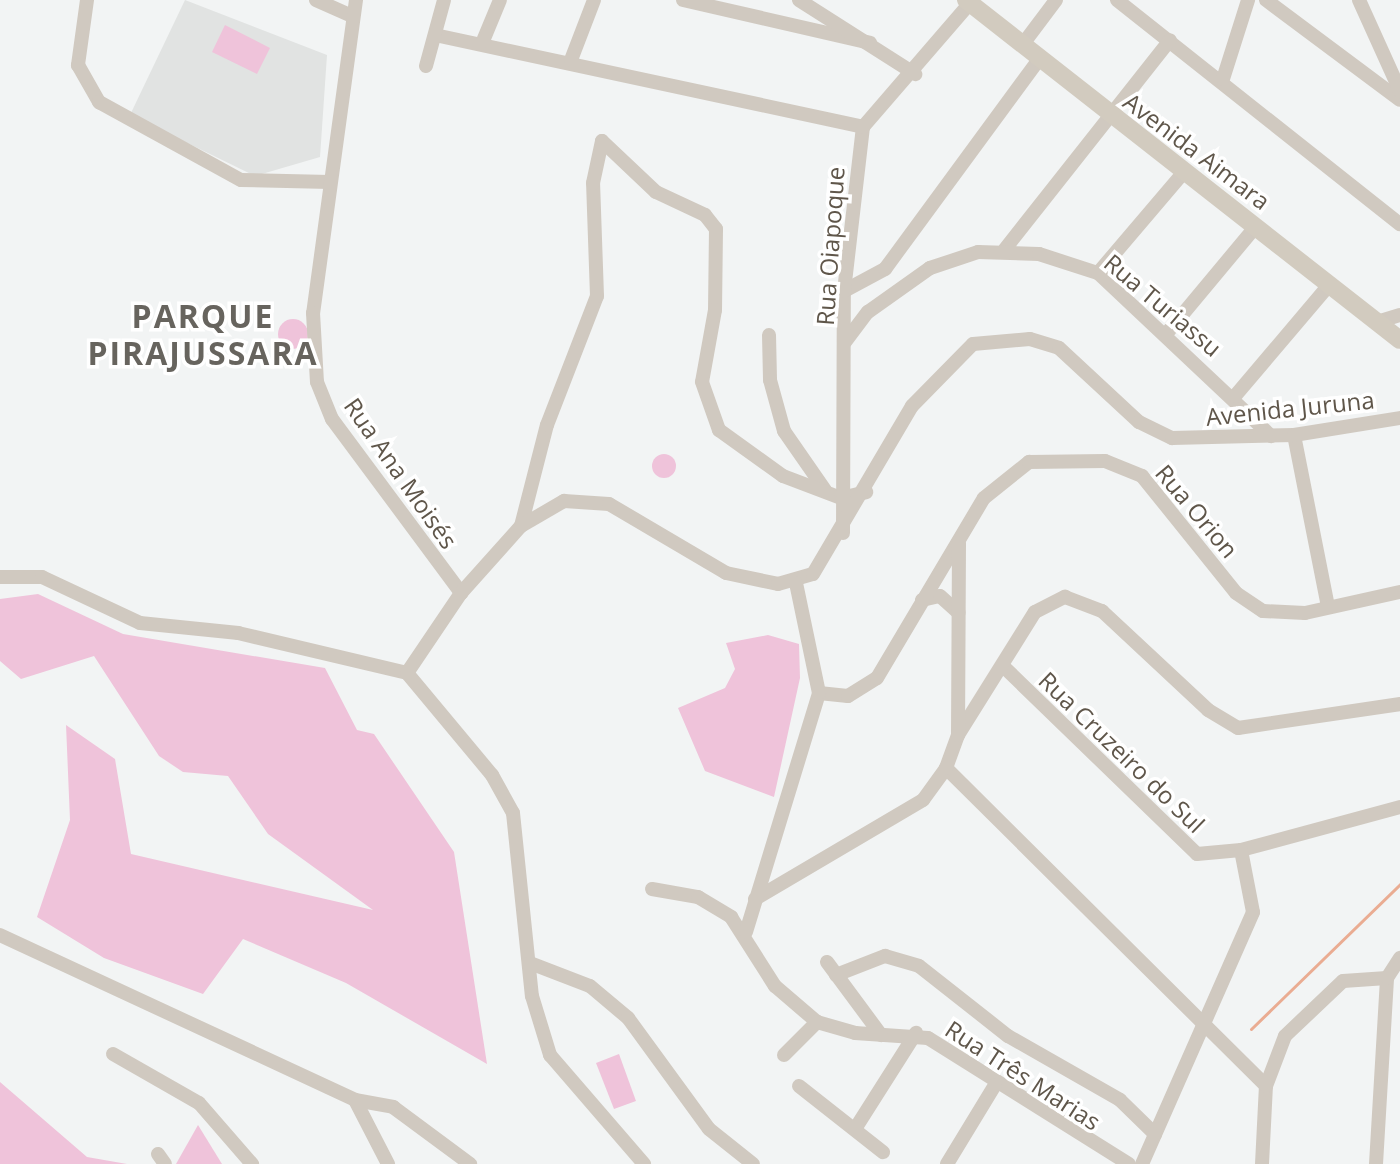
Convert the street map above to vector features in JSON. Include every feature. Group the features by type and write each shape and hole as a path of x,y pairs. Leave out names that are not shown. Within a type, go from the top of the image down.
{"main road":[{"name":"Avenida Aimara","path":"968,1 1023,44 1038,61 1400,340"}],"street":[{"path":"87,0 78,65 99,102 241,180 330,182"},
{"path":"316,0 352,16"},
{"name":"Rua Ana Moisés","path":"356,0 313,313 317,382 341,431 461,593"},
{"path":"426,66 444,0"},
{"path":"483,41 500,0"},
{"path":"571,60 594,0"},
{"path":"683,0 870,43"},
{"path":"786,26 798,0 915,74"},
{"path":"1023,44 1056,0"},
{"path":"1117,0 1223,79 1400,224"},
{"path":"1223,79 1248,0"},
{"path":"1266,0 1400,100"},
{"path":"1359,0 1400,91"},
{"path":"435,35 483,41 863,127 915,74 968,1"},
{"path":"1005,249 1170,40"},
{"path":"844,291 885,269 1038,61"},
{"name":"Rua Oiapoque","path":"843,533 844,291 863,127"},
{"path":"521,526 547,425 597,296 593,183 602,141 656,192 705,215 716,229 715,310 702,382 710,416 766,466 841,498 866,492"},
{"path":"1098,273 1184,172"},
{"path":"1167,333 1256,226"},
{"name":"Rua Turiassu","path":"845,342 901,283 953,258 1005,249 1098,273 1235,396 1271,436"},
{"path":"885,269 901,283"},
{"path":"1235,396 1330,284"},
{"path":"1377,322 1400,315"},
{"path":"769,335 770,380 784,431 825,490"},
{"name":"Avenida Juruna","path":"796,583 824,562 928,384 973,344 1004,338 1059,348 1139,422 1172,438 1294,435 1399,421"},
{"path":"1294,435 1328,607"},
{"name":"Rua Orion","path":"819,693 865,691 984,498 1010,472 1029,462 1105,461 1142,476 1252,605 1280,614 1400,592"},
{"path":"407,673 461,593 521,526 564,501 589,498 726,573 796,583 819,693 746,932 698,897 652,889"},
{"path":"958,735 959,543"},
{"path":"0,577 42,577 140,623 238,633 407,673 505,794 538,1027 550,1055 644,1164"},
{"path":"922,600 940,596 959,613"},
{"path":"755,899 923,800 946,768 958,735 1005,668 1035,612 1065,597 1102,611 1208,710 1238,728 1400,704"},
{"name":"Rua Cruzeiro do Sul","path":"1005,668 1188,849 1241,850 1400,807"},
{"path":"946,768 1202,1028 1266,1086"},
{"path":"1142,1164 1253,912 1241,850"},
{"name":"Rua Três Marias","path":"746,932 775,986 817,1022 881,1035 916,1033 995,1085 1129,1164"},
{"path":"0,935 355,1100 393,1107 470,1164"},
{"path":"881,1035 832,968 885,956 919,966 1008,1036 1120,1100 1155,1134"},
{"path":"1376,1164 1387,978 1400,958"},
{"path":"530,963 590,986 628,1018 709,1129 753,1164"},
{"path":"1262,1164 1270,1064 1318,1000 1343,981 1387,978"},
{"path":"784,1055 817,1022"},
{"path":"855,1129 916,1033"},
{"path":"113,1054 199,1103 252,1164"},
{"path":"1235,1058 1270,1064"},
{"path":"947,1164 995,1085"},
{"path":"799,1086 883,1152"},
{"path":"355,1100 388,1164"}],"shaded area":[{"path":"185,0 327,55 320,157 255,176 130,115"},
{"path":"225,25 270,48 257,74 212,52"},
{"path":"293,319 304,323 308,334 304,345 293,349 282,345 278,334 282,323"},
{"path":"664,454 675,461 676,466 669,477 664,478 653,471 652,466 659,455"},
{"path":"38,594 123,634 325,668 357,730 374,734 454,852 487,1064 346,983 243,939 203,994 104,958 37,917 70,820 66,725 115,759 131,854 373,910 268,834 228,776 183,772 159,756 94,656 21,679 0,661 0,599"},
{"path":"768,635 799,644 800,678 774,797 705,771 678,708 725,688 735,669 726,643"},
{"path":"619,1054 636,1101 614,1109 596,1063"},
{"path":"0,1082 87,1157 127,1164 0,1164"},
{"path":"198,1125 222,1164 176,1164"}],"waterway":[{"path":"1251,1029 1400,884"}],"district":[{"name":"PARQUE PIRAJUSSARA","path":"203,336"}]}
